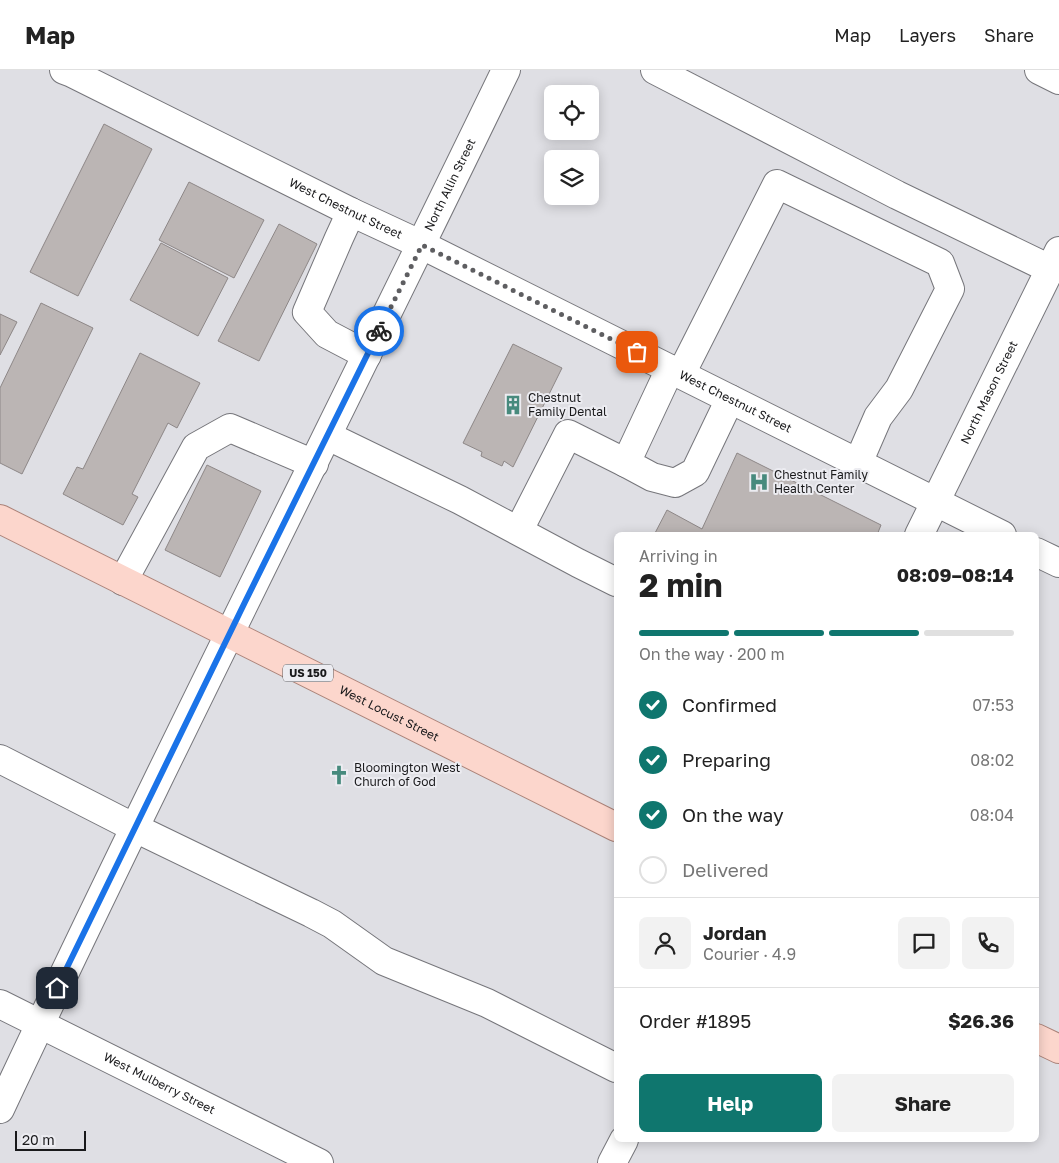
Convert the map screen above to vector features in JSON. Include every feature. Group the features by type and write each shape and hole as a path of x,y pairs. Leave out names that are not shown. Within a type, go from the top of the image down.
{"main road":[{"name":"West Locust Street","path":"0,519 614,826"},
{"path":"1039,1039 1059,1049"}],"street":[{"name":"West Chestnut Street","path":"64,70 422,245 996,532"},
{"name":"North Allin Street","path":"0,1109 135,828 506,70"},
{"path":"656,70 897,195 1055,260"},
{"path":"1039,70 1059,80"},
{"path":"626,463 777,184 940,262 950,289 899,389 878,417 858,463"},
{"path":"352,212 307,312 328,334 367,355"},
{"name":"North Mason Street","path":"920,532 1055,260"},
{"path":"519,530 568,434 652,477 675,483 695,472 730,399"},
{"path":"123,580 196,447 230,428 314,464"},
{"path":"328,436 460,500 614,581"},
{"path":"1039,553 1059,563"},
{"path":"0,759 135,828 332,924 384,961 487,1003 614,1067"},
{"name":"West Mulberry Street","path":"0,1004 319,1163"},
{"path":"612,1163 623,1142"}],"building":[{"path":"104,124 152,149 78,296 30,272"},
{"path":"189,182 264,220 234,278 159,240"},
{"path":"279,224 317,244 259,361 218,341"},
{"path":"161,243 228,278 198,336 130,300"},
{"path":"41,303 93,328 22,474 0,463 0,388"},
{"path":"0,314 17,322 0,355"},
{"name":"Chestnut Family Dental","path":"513,344 562,368 513,467 504,461 502,466 481,456 482,452 463,443"},
{"path":"140,353 200,383 177,428 168,423 132,494 138,497 123,525 63,494 77,467 83,469"},
{"name":"Chestnut Family Health Center","path":"737,453 881,525 878,532 656,532 667,510 702,529"},
{"path":"207,465 261,491 220,577 165,550"}],"way so far":[{"path":"379,331 422,245 637,352"}],"place":[{"name":"Chestnut Family Dental","path":"513,405"},
{"name":"Chestnut Family Health Center","path":"759,482"},
{"name":"Bloomington West Church of God","path":"339,775"}],"route":[{"path":"57,988 379,331"}]}
